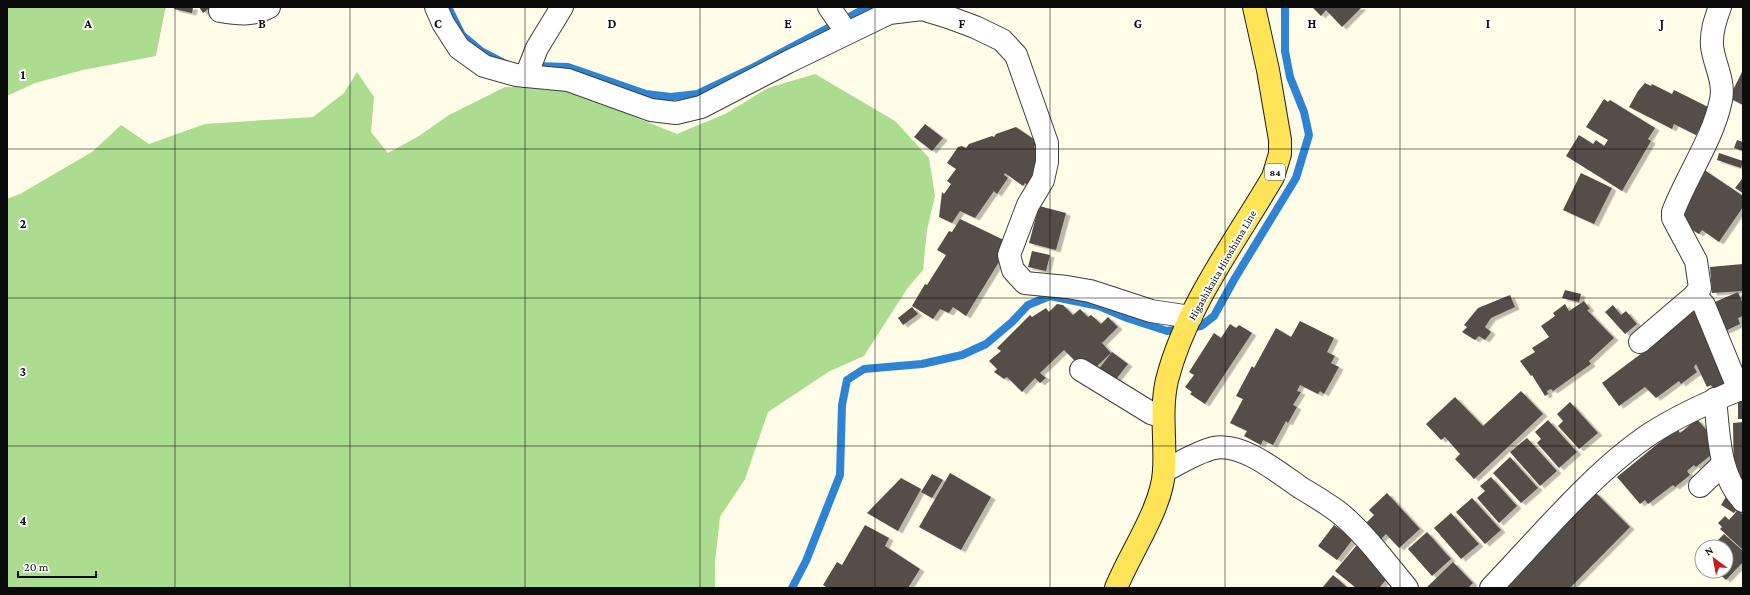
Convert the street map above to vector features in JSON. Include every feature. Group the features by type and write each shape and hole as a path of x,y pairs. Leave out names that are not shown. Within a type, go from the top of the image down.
{"main road":[{"name":"Higashikaita Hiroshima Line","path":"1116,588 1160,494 1164,471 1163,417 1167,381 1187,327 1225,254 1273,177 1280,154 1280,140 1268,70 1254,7"}],"street":[{"path":"220,10 240,15 259,12 269,7"},
{"path":"436,7 443,23 459,48 484,66 516,75 568,80 651,110 676,113 701,107 889,13 922,9 948,16 1002,40 1016,55 1047,143 1047,162 1043,180 1028,205 1009,255 1013,270 1025,283 1082,290 1151,311 1187,327"},
{"path":"526,76 537,48 562,7"},
{"path":"829,7 847,33"},
{"path":"1640,342 1695,295 1700,288 1696,261 1676,225 1673,218 1673,212 1705,142 1721,99 1720,81 1712,46 1714,23 1720,7"},
{"path":"1491,588 1573,502 1616,460 1650,434 1715,399 1741,389 1704,305 1695,295"},
{"path":"1081,370 1151,413 1163,417"},
{"path":"1715,399 1723,464 1734,489 1743,500"},
{"path":"1164,471 1187,459 1214,448 1230,448 1244,452 1337,511 1375,549 1407,588"},
{"path":"1700,486 1723,464"}],"green space":[{"path":"7,7 167,7 165,10 156,56 83,70 35,83 7,96"},
{"path":"357,72 374,97 371,132 388,153 419,136 449,115 505,87 563,88 677,134 725,114 768,88 815,74 895,121 929,158 935,196 927,230 923,270 907,289 864,356 830,371 768,412 745,479 720,517 715,562 715,588 7,588 7,199 20,194 92,152 121,125 149,144 205,124 313,117 344,93"}],"building":[{"path":"175,7 193,7 192,13 174,9"},
{"path":"199,7 211,7 203,13"},
{"path":"1312,7 1362,7 1342,27 1326,10 1321,16"},
{"path":"1743,70 1743,105 1729,98"},
{"path":"1645,83 1651,86 1652,84 1672,94 1674,90 1710,108 1696,135 1674,124 1672,129 1629,107 1638,91"},
{"path":"1604,99 1608,102 1610,100 1655,128 1648,139 1651,141 1622,191 1566,156 1579,135 1593,144 1596,140 1604,146 1608,140 1586,127"},
{"path":"925,124 943,138 932,151 914,137"},
{"path":"1016,127 1038,142 1034,147 1044,154 1030,187 1025,183 1023,186 1005,173 1004,175 1008,178 997,194 994,191 975,218 960,211 952,223 939,217 942,192 944,194 951,184 947,181 956,169 947,163 958,147 962,146 966,148 969,144 992,136 994,137 996,134"},
{"path":"1737,140 1743,142 1743,151 1734,148"},
{"path":"1719,153 1743,161 1741,168 1717,160"},
{"path":"1703,169 1743,196 1743,207 1719,242 1702,230 1699,234 1679,222"},
{"path":"1581,173 1612,188 1594,224 1563,210"},
{"path":"1743,179 1743,193 1735,188"},
{"path":"1039,206 1066,213 1056,250 1029,243"},
{"path":"960,219 1008,242 1005,252 966,316 953,307 949,313 940,309 933,319 912,306 925,284 927,285 946,255 937,250 949,231 952,232"},
{"path":"1032,251 1050,255 1046,271 1028,267"},
{"path":"1743,264 1743,291 1712,293 1710,267"},
{"path":"1565,290 1581,294 1579,302 1562,298"},
{"path":"1738,292 1743,304 1743,316 1738,318 1740,324 1721,333 1708,305"},
{"path":"1510,295 1515,307 1491,318 1485,327 1491,332 1485,340 1479,336 1475,340 1462,332 1467,327 1464,325 1478,308"},
{"path":"1584,301 1590,309 1587,310 1614,338 1589,361 1591,364 1553,391 1551,389 1547,391 1548,394 1545,396 1532,375 1531,376 1520,361 1535,352 1532,348 1549,337 1541,326 1555,316 1553,313 1565,304 1569,311"},
{"path":"1057,304 1063,305 1073,315 1080,309 1088,317 1091,315 1101,324 1108,317 1118,327 1102,343 1111,353 1094,369 1079,365 1064,350 1040,373 1046,378 1040,383 1035,378 1022,392 1007,377 1004,379 994,372 997,369 989,361 1001,351 997,348 1030,315 1032,317 1046,308 1049,312"},
{"path":"1613,305 1621,315 1626,311 1637,324 1625,334 1605,312"},
{"path":"1696,305 1731,382 1714,389 1711,385 1707,387 1696,364 1694,367 1697,372 1681,384 1679,381 1656,398 1645,387 1619,406 1602,383 1642,353"},
{"path":"912,307 918,314 903,325 898,318"},
{"path":"1300,321 1334,338 1327,352 1335,356 1331,363 1339,367 1324,394 1320,391 1318,394 1300,385 1297,391 1301,392 1293,405 1297,407 1288,423 1286,421 1273,445 1263,440 1261,445 1244,436 1247,431 1230,423 1243,399 1236,396 1252,366 1254,368 1276,328 1291,337"},
{"path":"1230,324 1236,328 1239,325 1252,333 1205,404 1190,394 1192,392 1185,387 1194,375 1189,372 1214,333 1221,338"},
{"path":"1112,352 1128,364 1114,382 1098,370"},
{"path":"1521,391 1543,414 1474,479 1455,459 1460,454 1445,437 1441,440 1426,424 1455,397 1483,426"},
{"path":"1738,397 1743,397 1743,419 1738,419"},
{"path":"1570,402 1598,433 1579,449 1558,426 1563,421 1557,414"},
{"path":"1697,419 1715,440 1716,451 1696,467 1694,465 1687,471 1690,475 1675,487 1673,485 1648,504 1645,500 1640,504 1617,477 1677,428 1680,433"},
{"path":"1548,420 1577,452 1559,468 1537,443 1541,439 1535,432"},
{"path":"1743,422 1743,485 1734,485 1733,423"},
{"path":"1527,438 1557,471 1540,486 1510,452"},
{"path":"1510,457 1538,488 1521,503 1493,473"},
{"path":"950,473 991,497 961,550 919,527"},
{"path":"932,474 943,480 932,498 921,492"},
{"path":"1491,477 1517,506 1499,523 1477,498 1485,491 1480,486"},
{"path":"901,478 921,489 898,531 867,513"},
{"path":"1595,492 1630,527 1570,588 1505,588 1527,566 1524,563"},
{"path":"1387,493 1420,529 1399,548 1386,534 1380,540 1365,524 1374,515 1369,510"},
{"path":"1726,497 1739,505 1734,513 1721,505"},
{"path":"1472,498 1501,530 1485,544 1456,512"},
{"path":"1738,510 1743,515 1743,550 1734,542 1734,539 1731,539 1720,529 1722,527 1718,523 1725,516 1729,520"},
{"path":"1451,513 1479,544 1461,559 1434,528"},
{"path":"865,525 889,538 885,546 920,569 908,588 828,588 823,585 837,562 842,565"},
{"path":"1334,525 1353,539 1337,560 1318,546"},
{"path":"1427,532 1451,559 1432,576 1408,549"},
{"path":"1724,534 1730,539 1719,539"},
{"path":"1734,543 1743,551 1743,562 1734,572"},
{"path":"1357,545 1389,576 1379,588 1356,588 1335,571"},
{"path":"1453,562 1473,583 1468,588 1426,588"},
{"path":"1333,575 1348,588 1322,588"}],"waterway":[{"path":"448,7 462,35 481,51 502,62"},
{"path":"535,66 568,67 646,94 671,97 697,94 754,67 868,7"},
{"path":"792,588 806,561 840,475 842,405 847,380 864,369 922,364 962,355 986,344 1012,322 1028,305 1050,296 1099,306 1127,318 1167,331 1201,326 1214,316 1235,278 1296,178 1309,135 1304,112 1290,77 1285,51 1285,7"}]}
